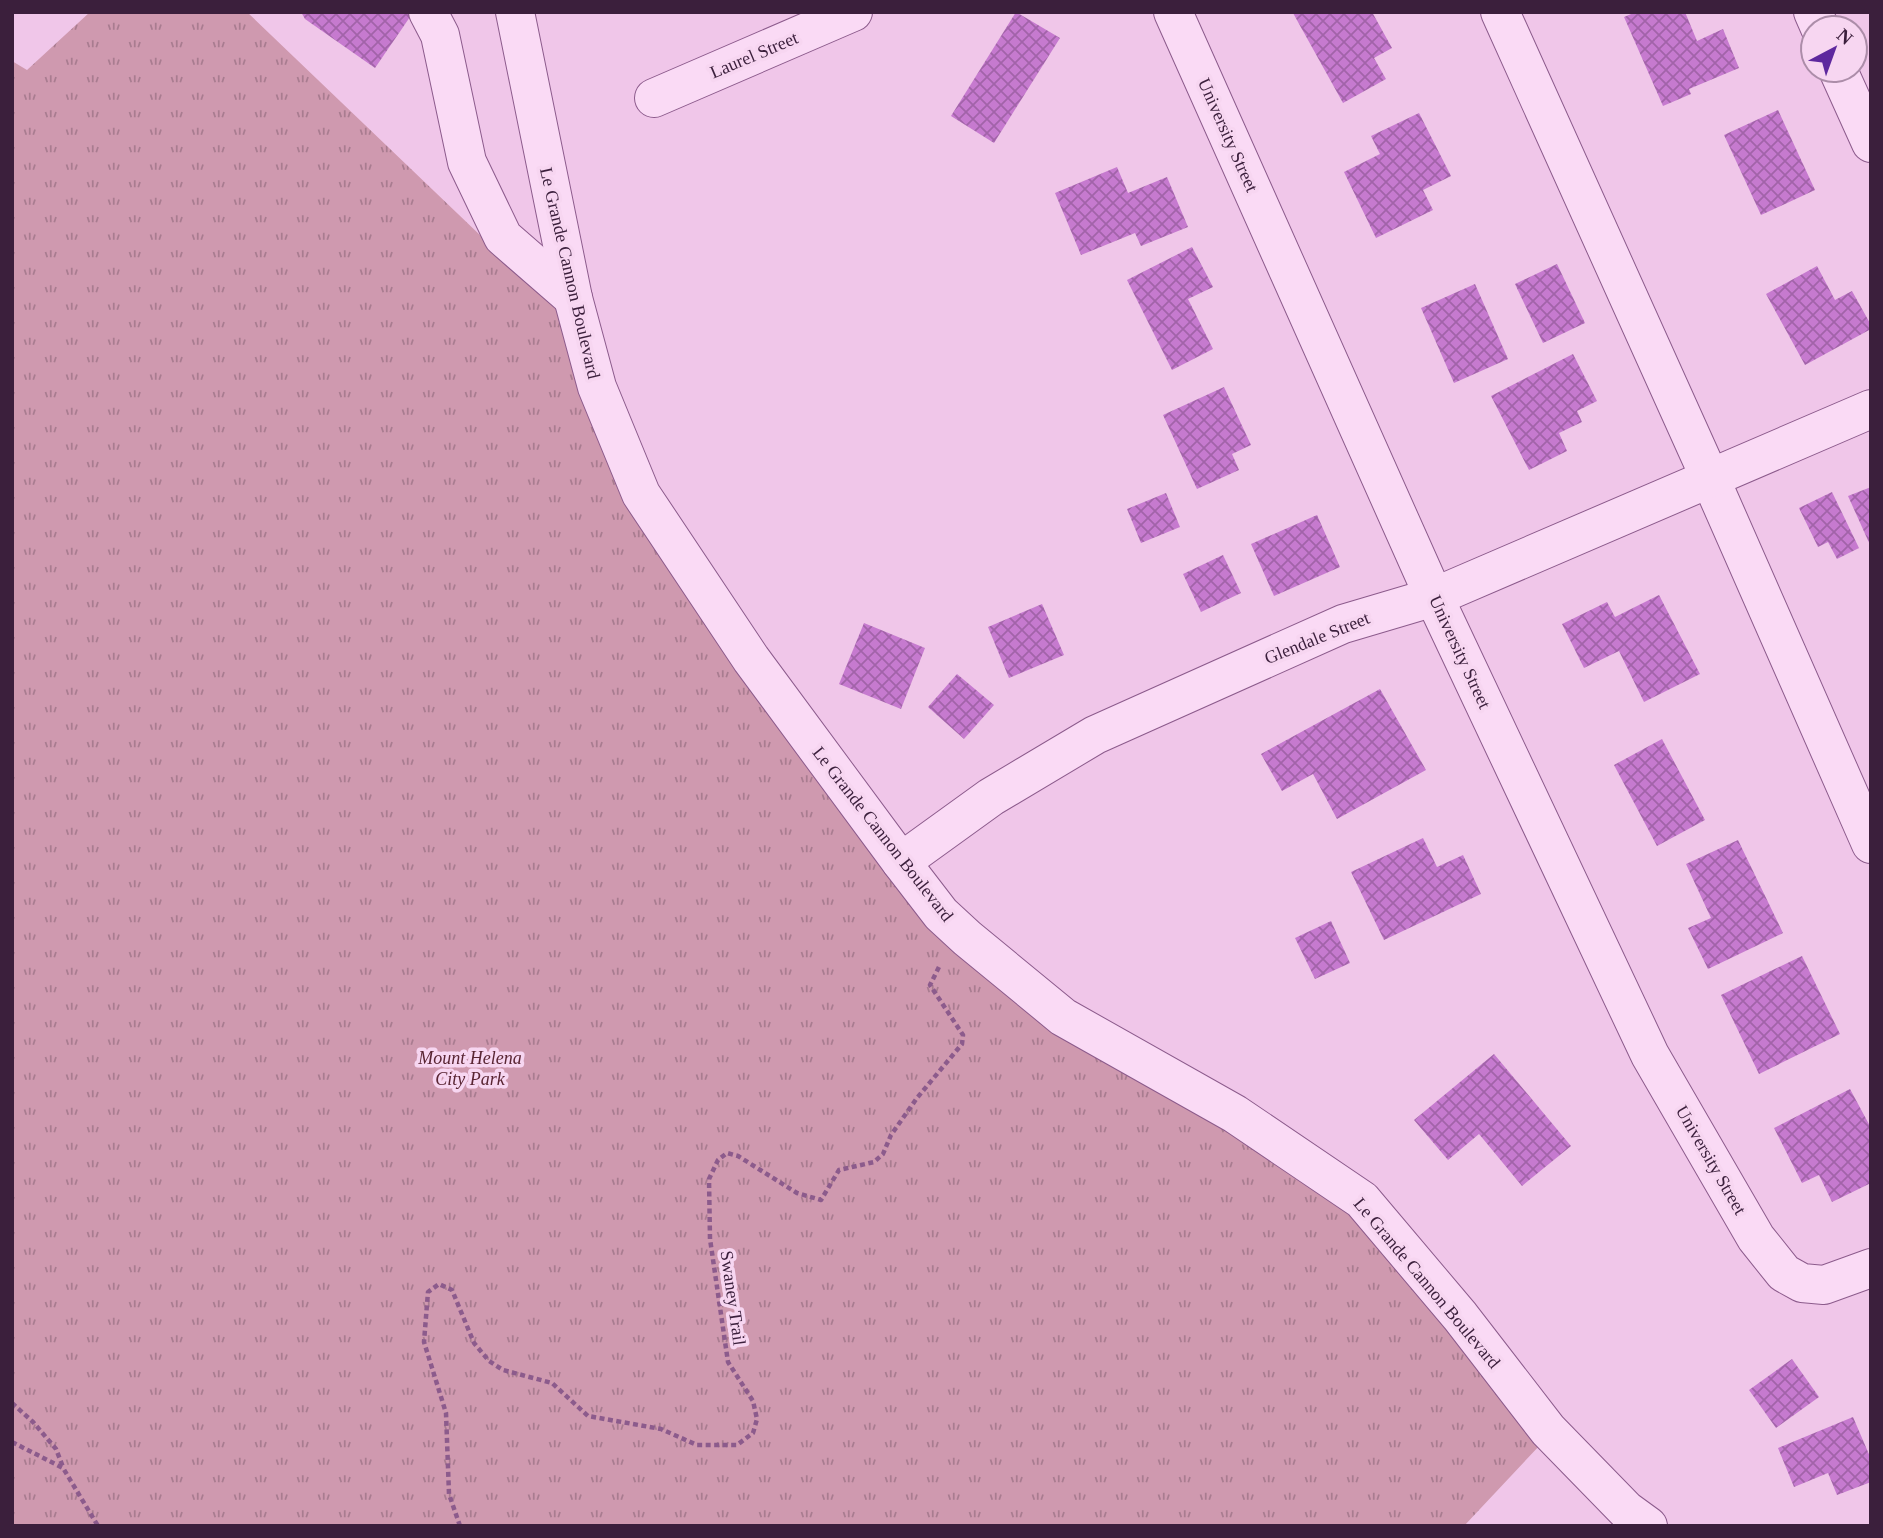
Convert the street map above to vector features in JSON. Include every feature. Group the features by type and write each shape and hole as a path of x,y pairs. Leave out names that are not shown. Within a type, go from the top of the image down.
{"street":[{"path":"428,12 440,35 467,162 503,237 573,298"},
{"name":"Le Grande Cannon Boulevard","path":"516,12 573,298 597,387 641,494 751,659 901,862 941,914 1063,1017 1236,1114 1362,1200 1460,1316 1548,1430 1626,1510 1648,1526"},
{"name":"Laurel Street","path":"654,98 853,12"},
{"name":"University Street","path":"1173,12 1434,597 1650,1055 1756,1238 1784,1273 1802,1283 1824,1285 1871,1268"},
{"path":"1500,12 1871,844"},
{"path":"1844,84 1871,143"},
{"name":"Glendale Street","path":"901,862 991,797 1095,735 1343,624 1434,597 1871,409"}],"path":[{"name":"Swaney Trail","path":"460,1526 449,1494 446,1413 424,1342 428,1292 439,1284 452,1290 474,1343 489,1360 503,1370 552,1384 588,1416 661,1429 697,1445 737,1444 752,1433 757,1419 753,1401 728,1362 710,1239 709,1179 718,1160 727,1153 738,1156 797,1194 821,1200 839,1170 874,1162 883,1154 891,1135 917,1098 962,1044 963,1035 930,985 944,956 967,938"},
{"path":"12,1402 56,1449 63,1468 98,1526"},
{"path":"12,1442 63,1468"}],"green space":[{"name":"Mount Helena City Park","path":"90,12 247,12 504,258 547,266 578,387 909,900 1345,1204 1541,1444 1464,1526 12,1526 12,61 27,70"}],"building":[{"path":"301,12 412,14 375,68 305,19"},
{"path":"1016,12 1060,38 994,143 951,116"},
{"path":"1294,12 1372,12 1392,48 1374,58 1386,79 1343,103"},
{"path":"1636,12 1685,12 1697,41 1723,29 1739,68 1689,89 1691,94 1663,106 1624,17"},
{"path":"1778,110 1815,190 1761,215 1724,135"},
{"path":"1419,113 1451,176 1423,190 1433,210 1376,238 1344,172 1380,154 1371,136"},
{"path":"1117,167 1128,193 1167,177 1188,227 1141,246 1135,233 1081,255 1055,193"},
{"path":"1192,247 1213,287 1188,299 1213,349 1172,370 1127,280"},
{"path":"1557,264 1585,323 1543,343 1515,284"},
{"path":"1817,266 1835,300 1852,291 1871,329 1805,365 1766,294"},
{"path":"1475,284 1508,359 1454,383 1421,308"},
{"path":"1573,354 1597,401 1577,411 1582,422 1559,433 1567,451 1529,470 1491,396"},
{"path":"1224,387 1251,445 1232,454 1239,470 1197,489 1163,415"},
{"path":"1871,487 1871,547 1848,496"},
{"path":"1832,492 1859,548 1837,559 1828,542 1818,547 1799,508"},
{"path":"1166,493 1180,527 1141,543 1127,509"},
{"path":"1317,515 1340,567 1274,596 1251,544"},
{"path":"1223,555 1241,593 1201,612 1183,574"},
{"path":"1659,595 1700,674 1644,702 1619,651 1584,668 1562,624 1607,602 1615,617"},
{"path":"1042,604 1064,655 1009,678 988,627"},
{"path":"864,623 925,648 901,709 839,684"},
{"path":"957,674 994,705 964,739 928,707"},
{"path":"1380,689 1426,770 1337,819 1313,774 1282,791 1261,754"},
{"path":"1662,739 1705,820 1657,846 1614,765"},
{"path":"1423,838 1437,867 1463,855 1481,894 1384,940 1351,872"},
{"path":"1738,840 1783,933 1708,969 1688,928 1711,918 1686,864"},
{"path":"1331,921 1350,963 1315,979 1295,938"},
{"path":"1802,956 1840,1034 1759,1074 1721,995"},
{"path":"1494,1054 1571,1146 1522,1186 1479,1134 1448,1160 1414,1120"},
{"path":"1850,1089 1871,1128 1871,1183 1832,1202 1819,1175 1802,1183 1774,1128"},
{"path":"1792,1359 1819,1397 1776,1428 1749,1390"},
{"path":"1853,1417 1871,1459 1871,1482 1837,1495 1828,1473 1794,1487 1778,1448"}]}
